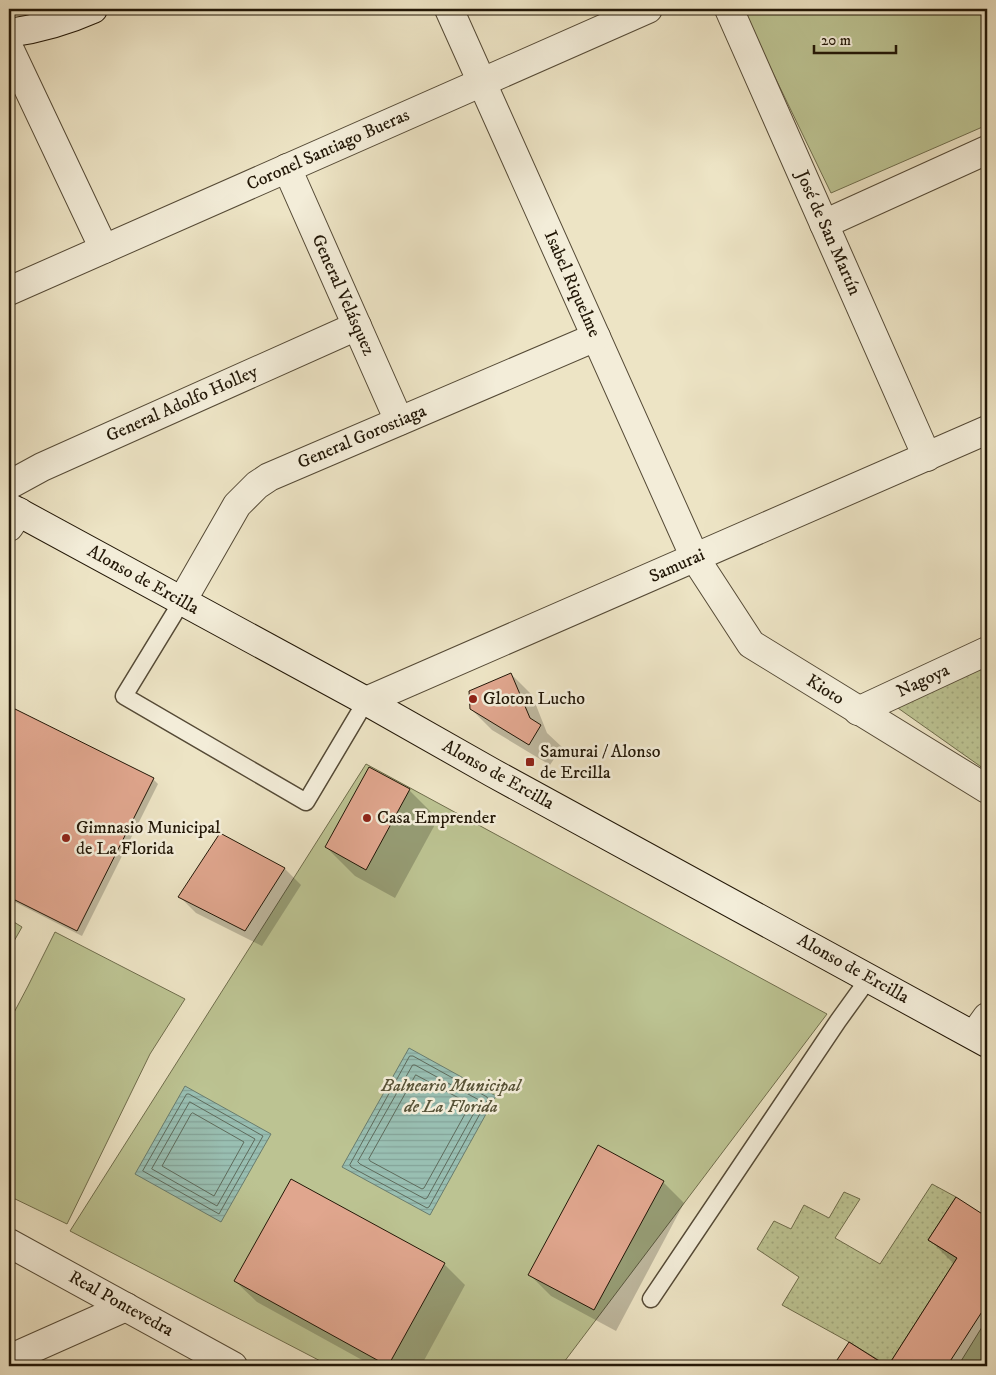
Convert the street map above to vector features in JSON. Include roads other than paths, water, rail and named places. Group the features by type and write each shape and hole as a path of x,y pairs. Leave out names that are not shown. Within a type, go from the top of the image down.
{"street":[{"path":"9,26 20,14 28,9"},
{"path":"9,33 54,24 94,9"},
{"name":"Isabel Riquelme","path":"449,9 695,558"},
{"name":"Coronel Santiago Bueras","path":"9,291 648,9"},
{"name":"José de San Martín","path":"729,9 927,456"},
{"path":"9,48 104,249"},
{"path":"824,224 987,150"},
{"name":"General Velásquez","path":"287,168 399,421"},
{"name":"General Adolfo Holley","path":"9,485 42,467 357,326"},
{"name":"General Gorostiaga","path":"182,601 237,505 257,485 269,477 596,337"},
{"name":"Samurai","path":"366,701 987,430"},
{"name":"Alonso de Ercilla","path":"12,515 182,601 869,978 983,1032"},
{"name":"Kioto","path":"695,558 751,644 987,789"},
{"name":"Nagoya","path":"858,711 987,651"},
{"name":"Real Pontevedra","path":"9,1243 233,1366"},
{"path":"9,1359 126,1307"}],"lane":[{"path":"182,601 124,696 306,802 366,701"},
{"path":"651,1299 869,978"}],"water":[{"path":"409,1048 496,1096 430,1215 342,1167"},
{"path":"185,1086 271,1134 221,1222 135,1174"}],"place":[{"name":"Gloton Lucho","path":"473,699"},
{"name":"Samurai / Alonso de Ercilla","path":"530,762"},
{"name":"Casa Emprender","path":"367,818"},
{"name":"Gimnasio Municipal de La Florida","path":"66,838"}],"park label":[{"name":"Balneario Municipal de La Florida","path":"451,1096"}]}
